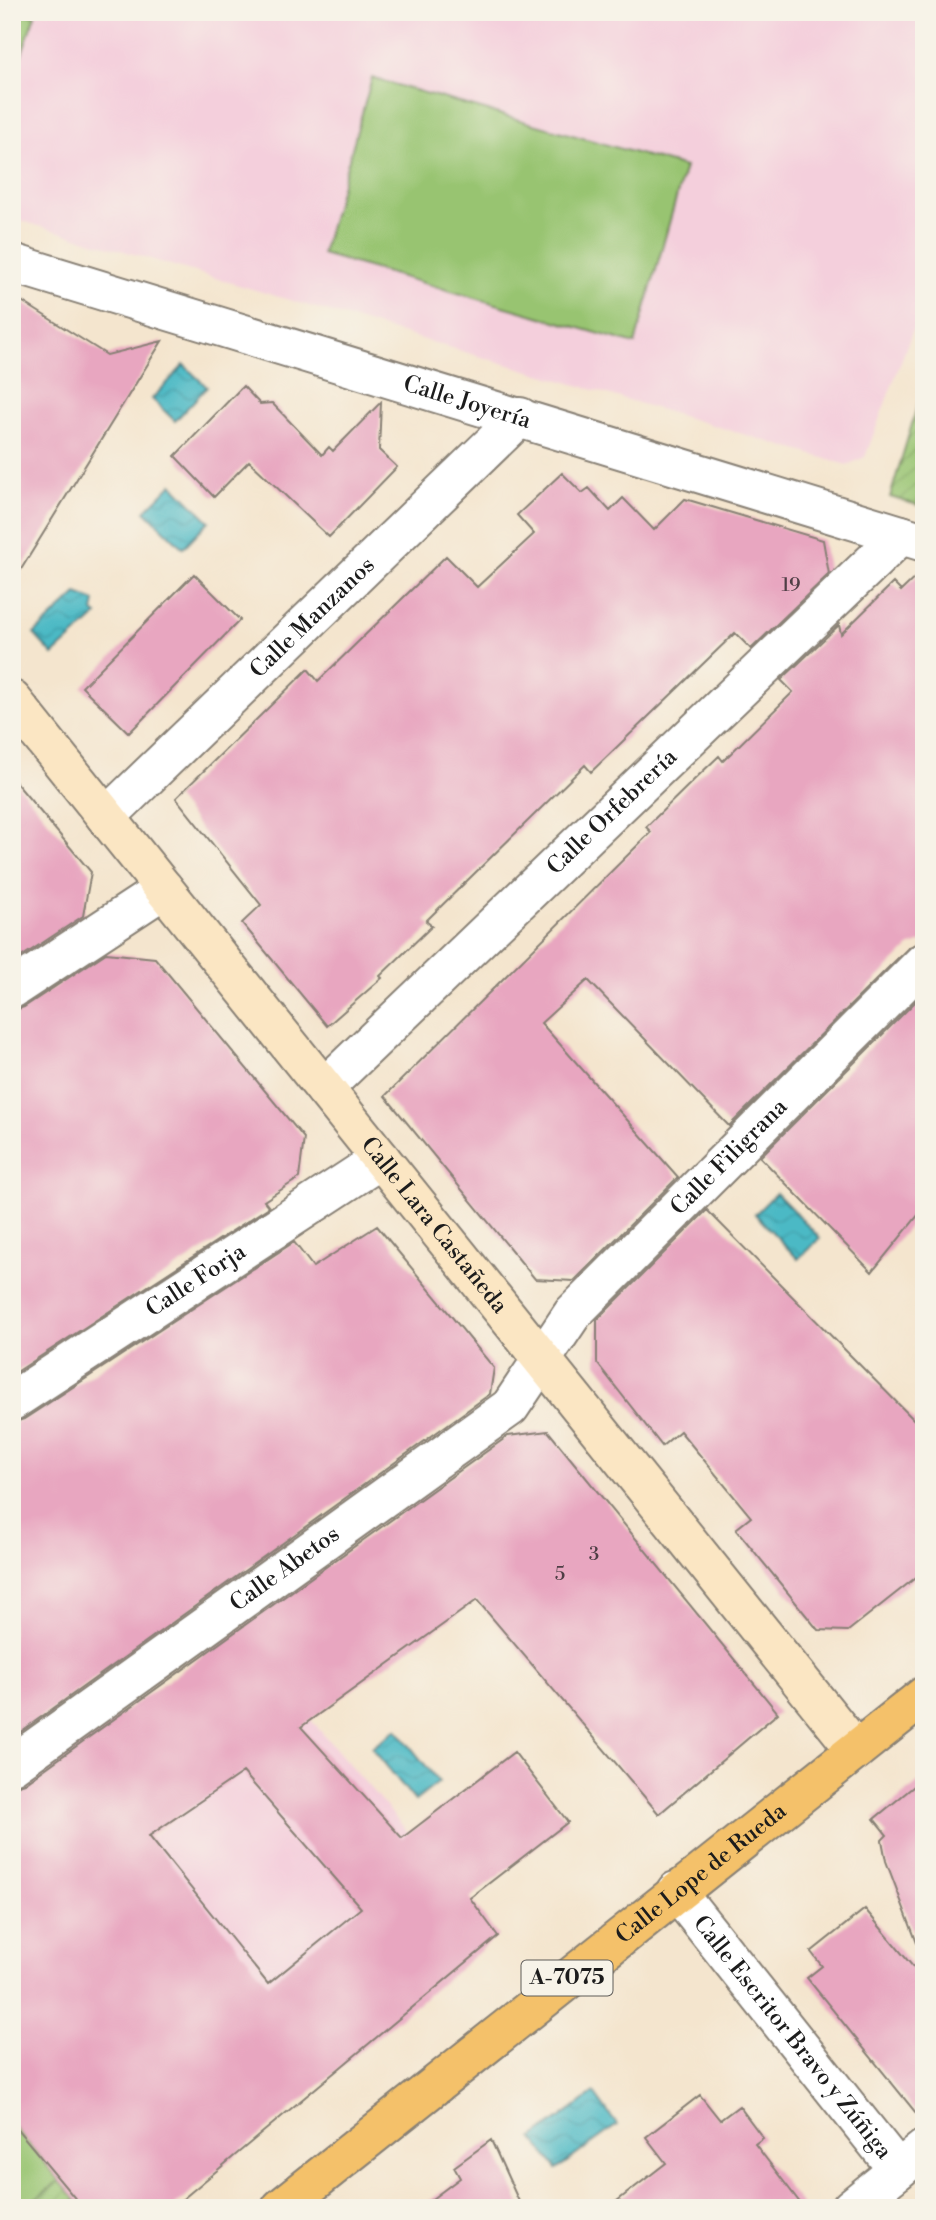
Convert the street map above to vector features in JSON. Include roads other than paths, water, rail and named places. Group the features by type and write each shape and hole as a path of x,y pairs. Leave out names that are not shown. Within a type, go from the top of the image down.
{"main road":[{"name":"Calle Lope de Rueda","path":"281,2208 924,1696"}],"street":[{"name":"Calle Joyería","path":"12,263 912,538"},
{"name":"Calle Manzanos","path":"106,817 520,417"},
{"name":"Calle Orfebrería","path":"324,1088 912,538"},
{"name":"Calle Lara Castañeda","path":"12,700 856,1750"},
{"path":"12,989 164,888"},
{"name":"Calle Filigrana","path":"541,1358 573,1313 924,962"},
{"name":"Calle Forja","path":"12,1401 381,1159"},
{"name":"Calle Abetos","path":"12,1765 510,1406 541,1358"},
{"name":"Calle Escritor Bravo y Zúñiga","path":"676,1891 911,2160 851,2208"}],"water":[{"path":"184,365 207,387 175,421 152,399"},
{"path":"172,484 209,521 183,548 145,511"},
{"path":"77,594 95,601 93,612 97,615 53,655 34,634"},
{"path":"776,1193 820,1238 798,1259 755,1214"},
{"path":"396,1729 439,1782 415,1801 372,1748"},
{"path":"594,2093 617,2125 557,2169 533,2138"}]}
